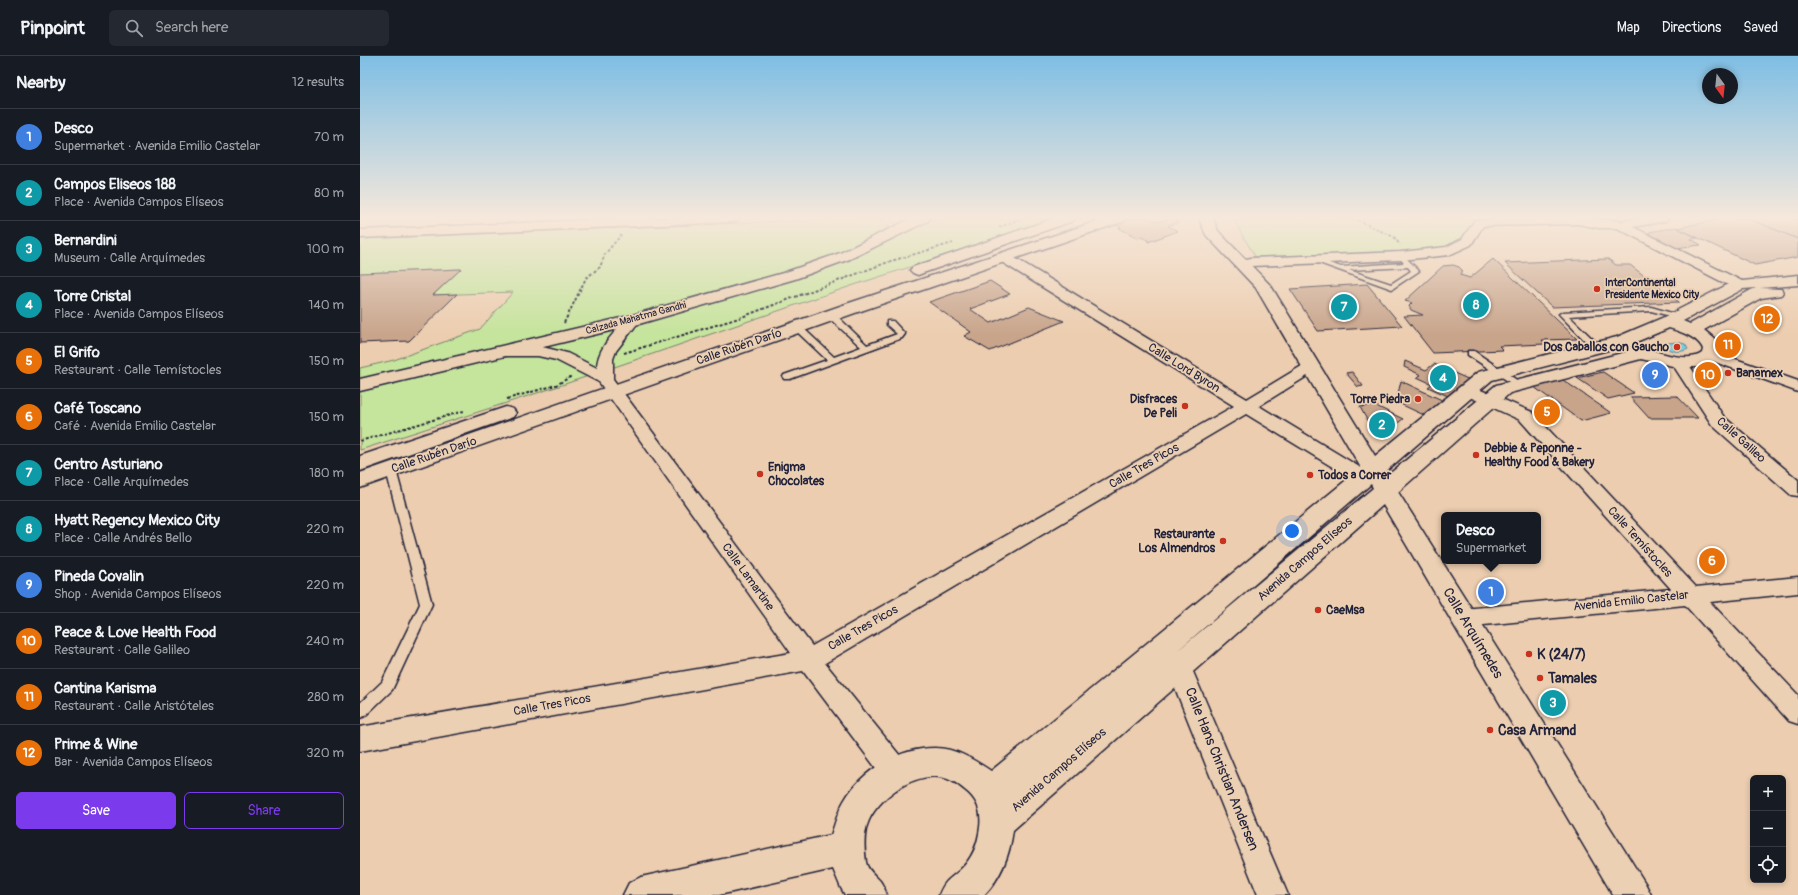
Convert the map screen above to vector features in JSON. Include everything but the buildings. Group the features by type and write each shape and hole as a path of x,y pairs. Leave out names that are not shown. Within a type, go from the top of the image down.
{"street":[{"name":"Calzada Mahatma Gandhi","path":"360,385 633,320 790,276 842,257"},
{"name":"Calle Rubén Darío","path":"360,481 609,385 960,257"},
{"path":"849,309 906,284 985,257"},
{"name":"Calle Arquímedes","path":"1218,257 1245,283 1273,328 1306,359 1374,479 1464,618 1633,895"},
{"name":"Calle Arquímedes","path":"1247,257 1282,297 1300,325 1306,359"},
{"path":"1252,262 1366,257"},
{"path":"1685,257 1739,285"},
{"name":"Calle Rubén Darío","path":"360,464 797,327 1005,258"},
{"name":"Calle Lord Byron","path":"1005,258 1247,406 1374,479"},
{"path":"1668,316 1739,285 1798,280"},
{"path":"1692,330 1757,293 1798,290"},
{"path":"1623,342 1642,353 1679,362 1700,361 1710,355 1712,351 1707,341 1668,316"},
{"name":"Avenida Campos Elíseos","path":"998,822 1170,658 1374,479 1481,395 1503,389 1510,378 1597,348 1623,342 1668,316"},
{"path":"609,385 605,360 609,350 633,320"},
{"name":"Calle Lamartine","path":"501,351 538,351 561,356 587,368 609,385 809,660 895,771"},
{"name":"Avenida Campos Elíseos","path":"1510,378 1642,353"},
{"path":"1710,355 1798,387"},
{"name":"Calle Tres Picos","path":"360,739 809,660 1247,406 1306,359"},
{"name":"Calle Galileo","path":"1679,362 1718,421 1798,490"},
{"name":"Calle Temístocles","path":"1481,395 1526,416 1798,713"},
{"name":"Avenida Emilio Castelar","path":"1464,618 1798,585"},
{"name":"Avenida Campos Elíseos","path":"990,792 1170,658"},
{"name":"Calle Hans Christian Andersen","path":"1170,658 1273,895"},
{"path":"869,895 853,876 846,849 852,817 870,790 895,771 922,762 949,763 972,774 990,792 996,806 998,822 995,845 986,867 970,886 957,895"},
{"path":"641,895 846,849"}],"lane":[{"path":"1311,259 1392,287 1415,271 1402,257"},
{"path":"1337,269 1410,265"},
{"path":"1613,307 1646,305 1668,316"},
{"path":"1597,348 1563,314 1650,309 1668,316"},
{"path":"831,315 865,347"},
{"path":"787,377 902,334 890,323"},
{"path":"797,327 832,360"},
{"path":"1471,354 1510,378"},
{"path":"360,712 387,686 426,604 391,470"}],"path":[{"path":"560,337 564,323 586,278 600,267 604,257"},
{"path":"605,360 739,318 878,265 905,257"},
{"path":"505,400 556,385 587,368"},
{"path":"360,441 468,410"}],"green space":[{"path":"360,257 827,257 771,276 649,312 360,383 360,368 394,360 480,329 513,292 433,295 461,269 360,273"},
{"path":"829,257 941,257 851,286 559,386 360,450 360,387 725,298"},
{"path":"1256,257 1331,257 1258,261"}],"water":[{"path":"1677,342 1685,344 1688,349 1676,351 1665,347 1668,343"}],"place":[{"name":"InterContinental Presidente Mexico City","path":"1597,289"},
{"name":"Hyatt Regency Mexico City","path":"1476,305"},
{"name":"Centro Asturiano","path":"1344,307"},
{"name":"Prime & Wine","path":"1767,319"},
{"name":"Cantina Karisma","path":"1728,345"},
{"name":"Dos Caballos con Gaucho","path":"1677,347"},
{"name":"Banamex","path":"1728,373"},
{"name":"Pineda Covalin","path":"1655,375"},
{"name":"Peace & Love Health Food","path":"1708,375"},
{"name":"Torre Cristal","path":"1443,378"},
{"name":"Torre Piedra","path":"1418,399"},
{"name":"Disfraces De Peli","path":"1185,406"},
{"name":"El Grifo","path":"1547,412"},
{"name":"Campos Eliseos 188","path":"1382,425"},
{"name":"Debbie & Peponne - Healthy Food & Bakery","path":"1476,455"},
{"name":"Enigma Chocolates","path":"760,474"},
{"name":"Todos a Correr","path":"1310,475"},
{"name":"Restaurante Los Almendros","path":"1223,541"},
{"name":"Café Toscano","path":"1712,561"},
{"name":"Desco","path":"1491,592"},
{"name":"CaeMsa","path":"1318,610"},
{"name":"K (24/7)","path":"1529,654"},
{"name":"Tamales","path":"1540,678"},
{"name":"Bernardini","path":"1553,703"},
{"name":"Casa Armand","path":"1490,730"}]}
